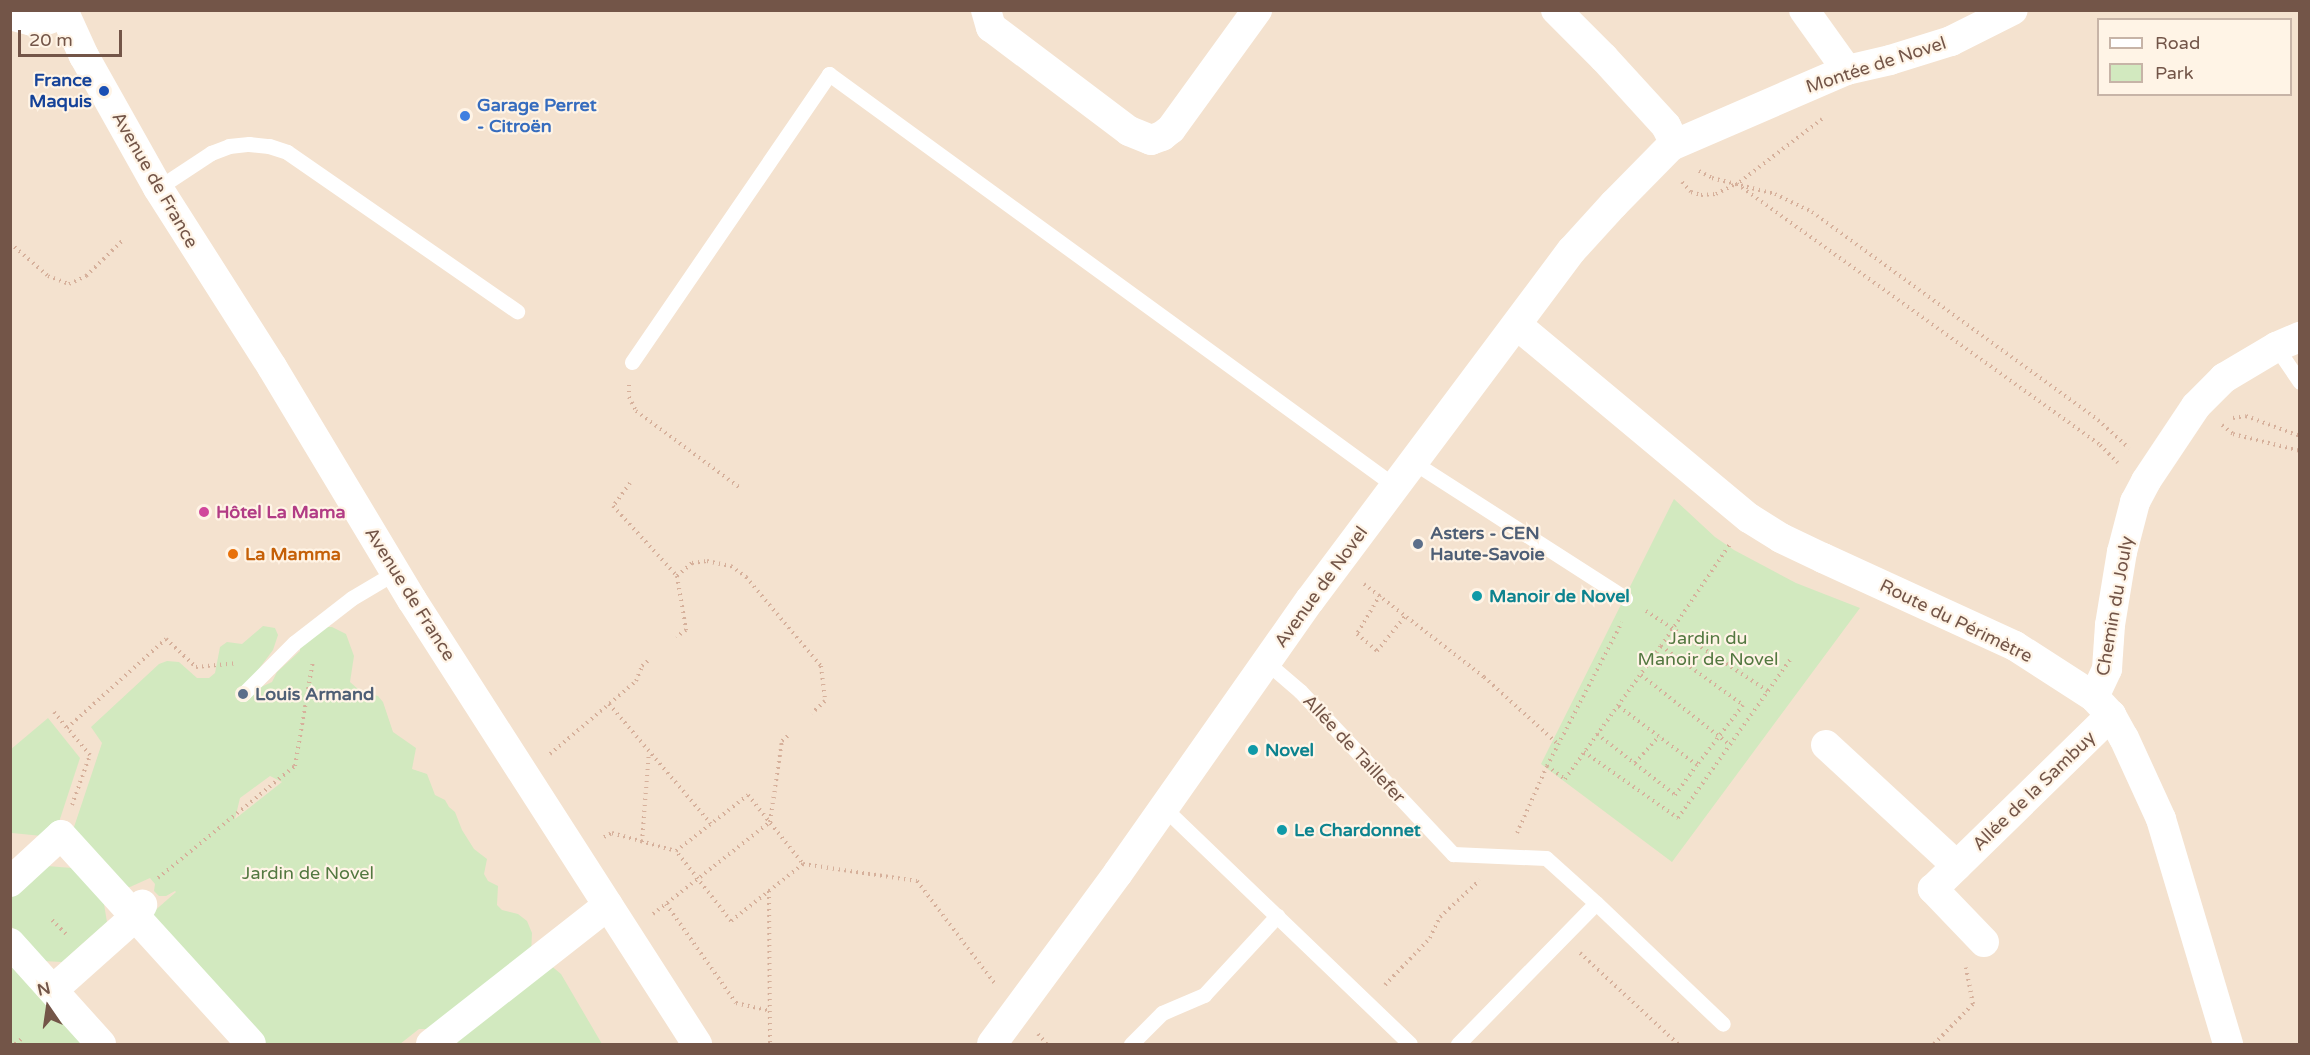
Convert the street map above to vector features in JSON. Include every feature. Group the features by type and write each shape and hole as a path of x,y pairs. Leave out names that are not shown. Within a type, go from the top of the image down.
{"street":[{"path":"10,13 32,19 48,17 62,10"},
{"name":"Avenue de France","path":"62,10 84,56 158,188 226,299 272,367 396,572 697,1044"},
{"path":"986,10 991,27 1129,131 1150,140 1162,136 1171,129 1257,10"},
{"path":"1556,10 1604,58 1666,126 1672,138 1667,151"},
{"path":"1804,10 1846,70"},
{"name":"Montée de Novel","path":"1667,151 1846,70 1890,60 1951,41 2013,10"},
{"name":"Avenue de Novel","path":"992,1044 1266,662 1572,250 1667,151"},
{"name":"Route du Périmètre","path":"1517,325 1749,518 1781,538 1995,636 2070,679 2102,706 2133,756 2161,819 2228,1044"},
{"name":"Chemin du Jouly","path":"2102,706 2110,625 2122,552 2135,502 2146,481 2196,406 2224,378 2288,342"},
{"name":"Allée de la Sambuy","path":"1984,942 1932,890 1957,866 2102,706"},
{"name":"Allée de la Sambuy","path":"1826,746 1957,866"},
{"path":"10,882 63,831 139,910 251,1044"},
{"path":"431,1044 608,905"},
{"path":"54,989 83,953 139,910"},
{"path":"10,942 101,1044"}],"lane":[{"path":"632,362 829,74 1395,486"},
{"path":"158,188 211,153 229,146 249,144 278,149 304,162 517,311"},
{"path":"2288,342 2300,382"},
{"path":"1413,462 1628,600"},
{"path":"243,694 294,643 351,598 396,572"},
{"name":"Allée de Taillefer","path":"1266,662 1299,691 1454,854 1546,858 1723,1024"},
{"path":"1163,807 1410,1044"},
{"path":"1458,1044 1596,903"},
{"path":"1131,1044 1162,1013 1204,995 1277,916"}],"path":[{"path":"1667,151 1691,192 1716,194 1737,184 1826,116"},
{"path":"1667,151 1712,178 1775,194 1812,212 2098,420 2135,453"},
{"path":"1737,184 2100,445 2122,466"},
{"path":"10,243 48,276 69,284 86,276 122,241"},
{"path":"632,362 635,372 630,380 629,397 636,411 740,488"},
{"path":"2300,436 2246,416 2215,420 2233,434 2300,452"},
{"path":"630,483 613,506 677,576 686,630 676,637"},
{"path":"1547,766 1565,778 1641,675 1749,518"},
{"path":"677,576 692,563 707,561 731,566 746,577 821,666 825,701 812,713"},
{"path":"1406,615 1377,651 1357,634 1380,595 1406,615 1484,677 1558,744"},
{"path":"1367,1003 1430,938 1440,917 1507,857 1547,766 1628,600 1674,627 1768,691"},
{"path":"67,728 166,639 196,667"},
{"path":"1597,734 1675,795 1743,705 1661,646"},
{"path":"139,910 160,874 295,766 314,654"},
{"path":"1584,752 1678,818 1792,657"},
{"path":"525,776 636,681 642,666 650,659"},
{"path":"1641,675 1730,744"},
{"path":"609,704 711,824"},
{"path":"1618,706 1697,765"},
{"path":"54,712 90,755 63,831"},
{"path":"627,935 770,822 782,741 789,735"},
{"path":"1635,764 1659,736"},
{"path":"642,842 650,751"},
{"path":"676,851 748,795 803,864 917,880 1016,1011"},
{"path":"575,855 612,833 676,851 730,921 803,864"},
{"path":"769,891 770,1044"},
{"path":"666,904 736,1003 770,1011"},
{"path":"1563,937 1678,1044"},
{"path":"1934,1044 1972,1004 1965,963 1984,942"},
{"path":"15,1044 24,1037"}],"shaded area":[{"path":"11,11 2299,11 2299,1044 11,1044"}],"green space":[{"name":"Jardin du Manoir de Novel","path":"1674,499 1715,537 1734,550 1796,583 1860,608 1672,862 1541,764"},
{"name":"Jardin de Novel","path":"263,626 275,628 278,635 273,650 255,674 250,692 272,682 277,672 300,651 300,643 323,627 332,627 346,634 354,656 350,682 359,690 378,696 383,702 393,732 416,748 412,769 427,774 435,795 445,800 455,812 462,830 474,849 487,859 484,874 488,881 498,886 497,905 502,910 518,914 527,921 532,933 531,956 549,964 561,974 602,1044 460,1044 435,1029 419,1029 400,1044 266,1044 151,914 176,892 159,896 154,891 155,884 150,878 130,887 119,886 73,830 102,743 91,727 159,664 167,661 179,662 197,678 209,678 215,673 220,647 227,642 242,644","holes":["270,776 282,782 235,819 240,798"]},
{"path":"48,718 80,758 59,822 42,836 12,833 10,750"},
{"path":"47,866 72,868 103,898 107,922 62,962 43,961 11,926 11,897"},
{"path":"10,968 20,968 86,1044 11,1044"}],"place":[{"name":"France Maquis","path":"104,91"},
{"name":"Garage Perret - Citroën","path":"465,116"},
{"name":"Hôtel La Mama","path":"204,512"},
{"name":"Asters - CEN Haute-Savoie","path":"1418,544"},
{"name":"La Mamma","path":"233,554"},
{"name":"Manoir de Novel","path":"1477,596"},
{"name":"Louis Armand","path":"243,694"},
{"name":"Novel","path":"1253,750"},
{"name":"Le Chardonnet","path":"1282,830"}]}
